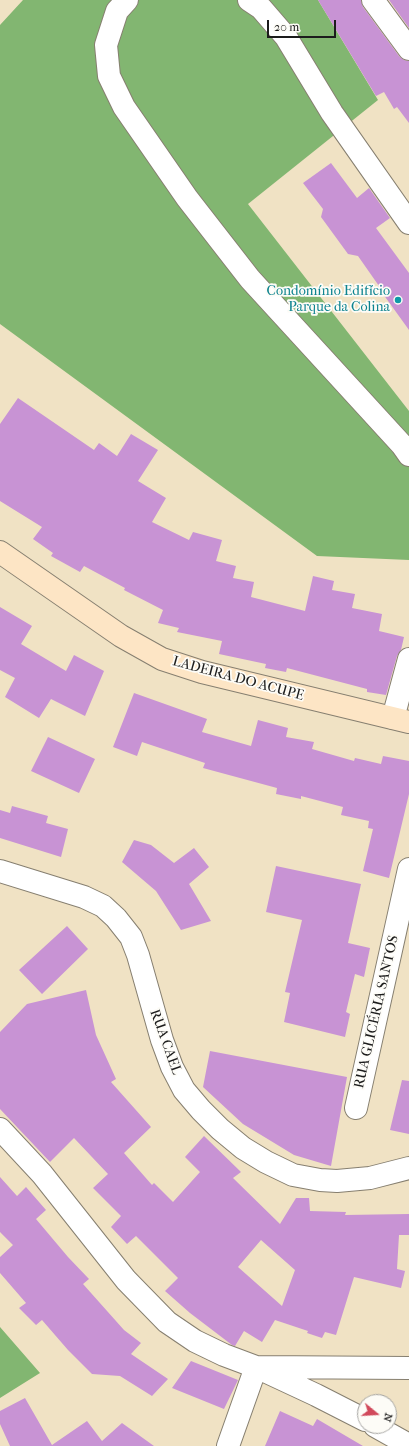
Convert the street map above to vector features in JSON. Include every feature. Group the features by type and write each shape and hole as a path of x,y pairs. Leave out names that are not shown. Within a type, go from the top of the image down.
{"street":[{"path":"127,0 117,11 106,45 108,76 124,107 187,198 250,279 402,445 409,455"},
{"path":"249,0 260,8 286,37 332,114 409,223"},
{"path":"373,0 409,50"},
{"name":"LADEIRA DO ACUPE","path":"0,552 121,636 162,659 202,672 401,720"},
{"path":"401,720 409,659"},
{"name":"RUA GLICÉRIA SANTOS","path":"356,1108 409,869"},
{"name":"RUA CAEL","path":"0,871 84,897 103,906 116,918 131,937 138,955 162,1040 172,1067 184,1090 220,1129 243,1148 266,1162 293,1175 320,1180 337,1181 370,1178 409,1168"},
{"path":"0,1129 42,1174 126,1280 167,1322 195,1341 224,1355 256,1367 357,1416"},
{"path":"256,1367 409,1368"},
{"path":"228,1446 256,1367"},
{"path":"389,1434 409,1445"}],"green space":[{"path":"23,0 318,0 378,100 248,204 409,411 409,560 317,556 0,324 0,25"},
{"path":"0,1327 40,1373 0,1398"}],"building":[{"path":"318,0 361,0 363,7 399,56 404,60 409,61 409,123 397,107 394,109 384,92 376,96"},
{"path":"389,0 409,0 409,28"},
{"path":"331,163 357,198 369,188 390,218 376,228 409,273 409,330 358,256 348,254 321,217 323,209 303,183"},
{"path":"18,398 94,450 99,443 117,456 131,434 158,450 138,481 166,498 152,522 189,540 193,532 222,540 216,561 236,566 233,578 254,582 251,597 305,611 313,576 334,581 332,590 355,594 352,608 382,614 379,631 404,637 386,695 367,692 367,689 287,668 286,672 265,668 266,664 219,654 222,641 177,632 179,628 158,623 163,610 124,590 125,588 84,566 80,572 51,556 53,553 33,539 42,527 0,501 0,424"},
{"path":"0,607 32,626 21,644 66,671 74,655 104,671 85,716 51,699 39,718 5,697 15,678 0,670"},
{"path":"134,693 207,719 202,732 251,746 258,720 288,728 286,737 314,742 312,749 354,761 355,758 381,764 383,756 409,761 409,794 389,878 363,871 373,829 368,828 369,821 341,815 343,807 301,796 301,799 276,794 277,788 203,768 205,763 142,742 137,756 113,747"},
{"path":"48,737 95,759 79,793 31,771"},
{"path":"12,806 48,816 46,823 68,829 61,857 0,838 0,810 10,813"},
{"path":"134,840 151,845 174,863 194,848 209,867 189,884 211,921 181,930 156,891 122,862"},
{"path":"276,866 361,884 348,943 370,948 364,977 355,974 346,1012 350,1014 345,1037 284,1022 290,993 285,992 302,920 266,912"},
{"path":"67,926 88,949 42,994 19,970"},
{"path":"86,990 96,1035 116,1079 111,1082 151,1127 124,1153 152,1185 154,1183 173,1202 200,1172 185,1157 204,1136 241,1172 233,1178 280,1224 296,1198 309,1198 310,1211 346,1212 345,1215 409,1214 409,1235 399,1235 397,1269 405,1271 401,1288 354,1277 336,1335 325,1332 322,1338 307,1333 308,1331 275,1320 262,1342 244,1331 235,1346 232,1345 190,1313 165,1291 178,1278 136,1236 127,1244 111,1227 121,1216 93,1188 108,1174 74,1138 50,1162 0,1109 0,1032 27,1004","holes":["261,1240 295,1270 282,1306 238,1267"]},
{"path":"210,1051 347,1077 331,1166 294,1155 243,1124 203,1087"},
{"path":"402,1080 409,1081 409,1134 390,1130"},
{"path":"0,1177 17,1196 26,1187 46,1210 36,1219 89,1279 83,1284 124,1330 141,1343 131,1354 168,1379 152,1396 120,1376 92,1374 68,1350 42,1320 36,1325 19,1308 26,1303 0,1273 0,1257 13,1245 0,1232"},
{"path":"191,1361 238,1380 224,1409 172,1388"},
{"path":"25,1398 52,1445 87,1421 102,1441 122,1423 154,1446 10,1446 0,1424 0,1411"},
{"path":"280,1411 313,1426 317,1419 363,1446 265,1446"}],"place":[{"name":"Condomínio Edifício Parque da Colina","path":"398,300"}]}
